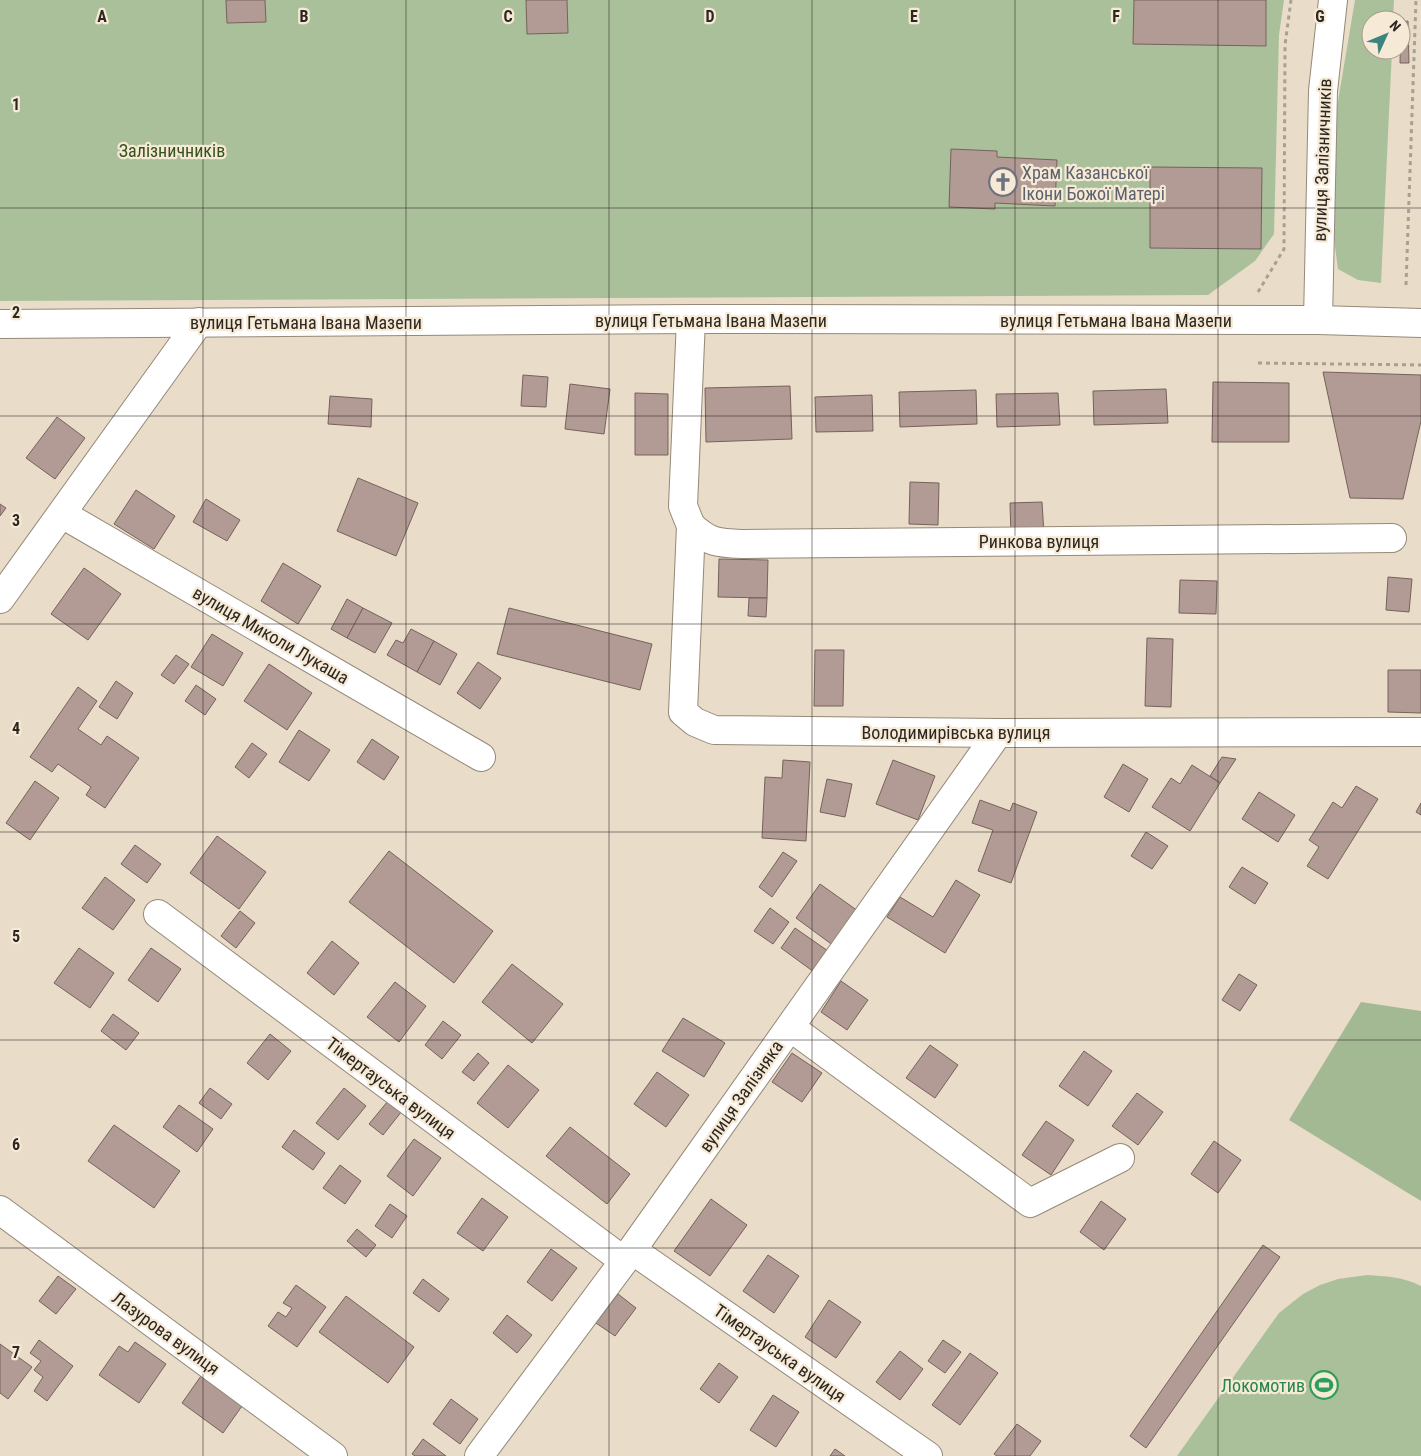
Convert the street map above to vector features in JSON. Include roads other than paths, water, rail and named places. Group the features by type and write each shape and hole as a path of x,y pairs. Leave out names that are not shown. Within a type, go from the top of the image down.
{"street":[{"name":"вулиця Залізничників","path":"1318,320 1322,92 1333,0"},
{"name":"вулиця Гетьмана Івана Мазепи","path":"0,324 691,319 1318,320 1421,323"},
{"path":"691,319 683,506 691,526"},
{"path":"0,599 199,322"},
{"name":"вулиця Миколи Лукаша","path":"62,514 481,757"},
{"name":"Ринкова вулиця","path":"691,526 705,538 720,543 735,544 1392,538"},
{"name":"Володимирівська вулиця","path":"691,526 683,712 695,722 714,730 998,733 1421,732"},
{"name":"вулиця Залізняка","path":"479,1456 628,1255 998,733"},
{"name":"Тімертауська вулиця","path":"158,914 628,1255 928,1456"},
{"path":"790,1026 1030,1203 1120,1158"},
{"name":"Лазурова вулиця","path":"0,1210 333,1456"}],"place":[{"name":"Храм Казанської Ікони Божої Матері","path":"1003,182"},
{"name":"Локомотив","path":"1324,1385"}],"park label":[{"name":"Залізничників","path":"172,150"}]}
